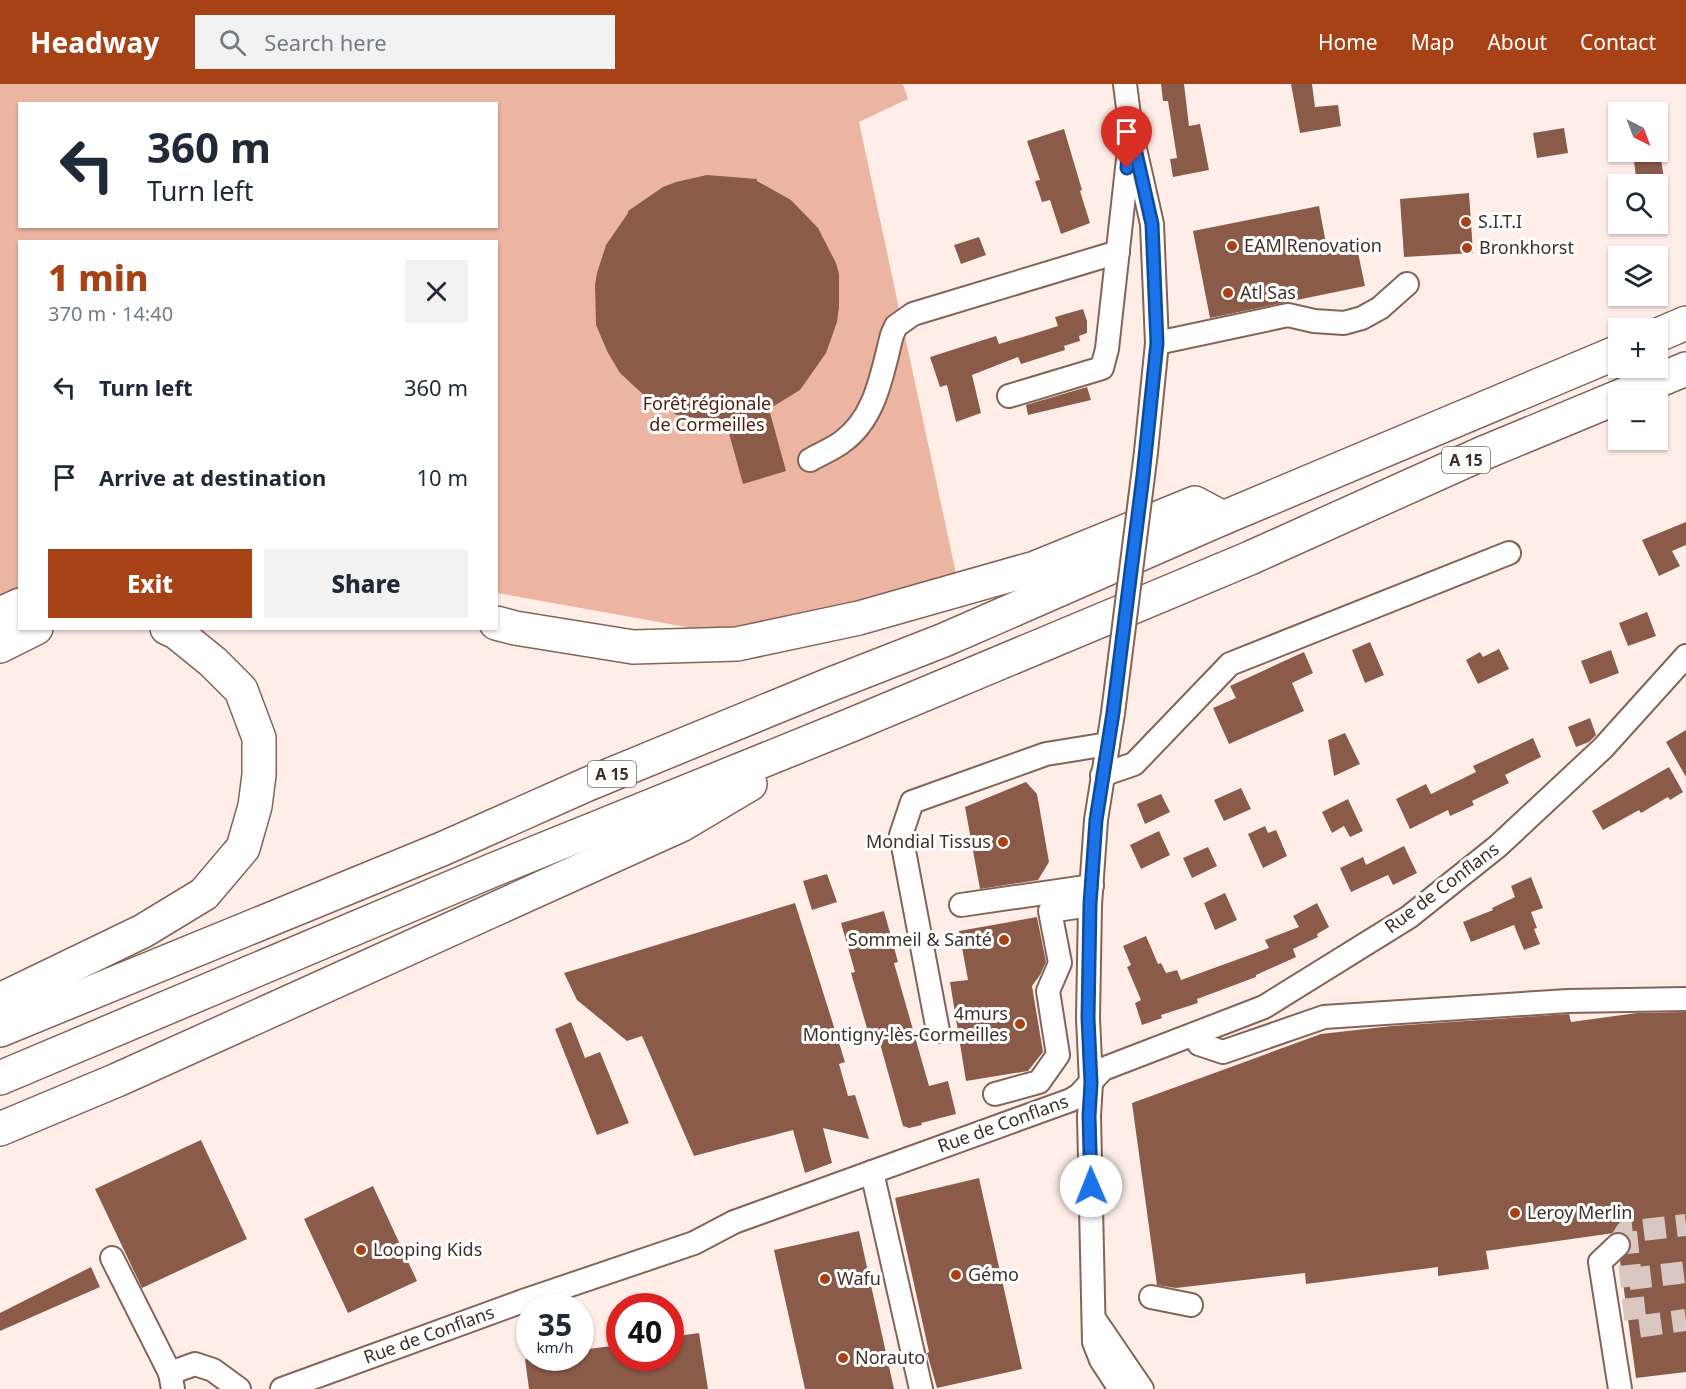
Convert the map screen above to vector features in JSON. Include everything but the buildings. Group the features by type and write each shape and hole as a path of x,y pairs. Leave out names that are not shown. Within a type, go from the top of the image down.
{"highway":[{"path":"1668,331 1686,323"},
{"name":"A 15","path":"0,1030 442,849 621,771 829,685 944,640 1223,518 1608,356"},
{"name":"A 15","path":"0,1078 493,870 851,725 1250,558 1481,454 1686,369"},
{"path":"498,624 633,647 737,644 858,618 1035,568 1195,503 1223,518"},
{"path":"0,614 18,606"},
{"path":"0,646 32,630"},
{"path":"0,1000 143,931 204,894 243,848 255,806 259,775 259,738 241,690 213,662 172,630"},
{"path":"0,1128 117,1080 681,825 851,725"},
{"path":"0,1150 117,1080"}],"street":[{"path":"1120,1389 1097,1352 1094,1342 1088,1018 1091,895 1102,775 1113,713 1146,452 1157,343 1152,224 1131,131 1125,84"},
{"path":"1009,396 1102,368 1107,349 1131,131"},
{"path":"810,460 843,442 861,424 876,397 896,326 913,314 1118,252"},
{"path":"1157,343 1288,315 1314,321 1344,323 1362,318 1380,308 1407,284"},
{"path":"1102,775 1134,764 1230,664 1509,553"},
{"name":"Rue de Conflans","path":"282,1389 523,1300 694,1243 734,1222 1071,1100 1079,1095 1103,1069 1264,1007 1409,917 1498,846 1603,748 1686,656"},
{"path":"938,1031 901,835 912,802 1046,754 1108,744"},
{"path":"961,905 1091,895"},
{"path":"995,1094 1039,1083 1058,1055 1048,991 1060,963 1050,911 1091,895"},
{"path":"1195,1035 1199,1044 1223,1052 1324,1017 1568,1001 1686,999"},
{"path":"872,1172 921,1389"},
{"path":"1618,1245 1600,1262 1622,1334 1620,1389"},
{"path":"112,1258 171,1381 195,1364 213,1370 239,1389"},
{"path":"1151,1297 1191,1305"},
{"path":"1095,1319 1142,1389"}],"green space":[{"name":"Forêt régionale de Cormeilles","path":"0,84 903,84 908,99 859,122 957,578 720,633 498,593 498,240 18,240 18,597 0,606"}],"tunnel":[{"path":"1618,1245 1626,1232 1686,1225"},
{"path":"1626,1232 1636,1327 1686,1320"},
{"path":"1629,1279 1686,1272"}],"place":[{"name":"S.I.T.I","path":"1466,222"},
{"name":"EAM Renovation","path":"1232,246"},
{"name":"Bronkhorst","path":"1467,248"},
{"name":"Atl Sas","path":"1228,293"},
{"name":"Mondial Tissus","path":"1003,842"},
{"name":"Sommeil & Santé","path":"1004,940"},
{"name":"4murs Montigny-lès-Cormeilles","path":"1020,1024"},
{"name":"Leroy Merlin","path":"1515,1213"},
{"name":"Looping Kids","path":"361,1250"},
{"name":"Gémo","path":"956,1275"},
{"name":"Wafu","path":"825,1279"},
{"name":"Norauto","path":"843,1358"}],"route":[{"path":"1091,1186 1089,1116 1091,1083 1088,1018 1090,904 1096,820 1113,713 1146,452 1157,343 1152,224 1131,131 1127,168"}]}
